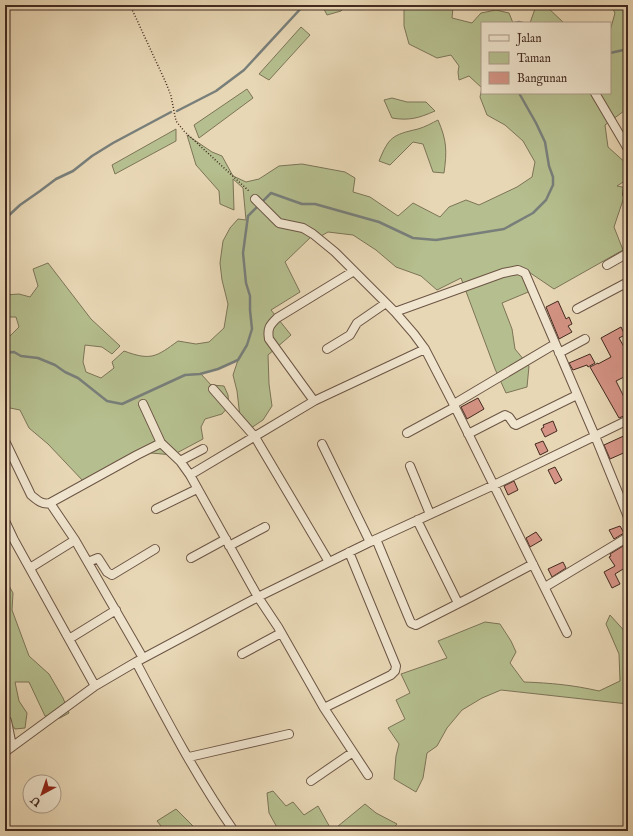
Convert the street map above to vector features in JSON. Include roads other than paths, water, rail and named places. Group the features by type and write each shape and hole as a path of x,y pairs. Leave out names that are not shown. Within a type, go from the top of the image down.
{"street":[{"path":"596,94 627,146"},
{"path":"628,187 628,196"},
{"path":"255,199 279,223 303,228 335,252 395,312 414,334 425,350 455,406 567,633"},
{"path":"607,265 628,253"},
{"path":"395,312 460,287 503,273 518,270 525,273 628,517"},
{"path":"314,401 269,339 267,331 270,325 277,318 354,271"},
{"path":"577,309 628,282"},
{"path":"327,349 350,335 357,323 386,303"},
{"path":"559,353 585,339"},
{"path":"407,433 455,406 555,344"},
{"path":"190,475 314,401 425,350"},
{"path":"213,390 255,437 329,562"},
{"path":"468,434 505,416 509,417 516,425 577,395"},
{"path":"143,404 161,443 180,461 190,475 258,597 281,633 324,708 368,774"},
{"path":"5,752 95,686 140,660 258,597 373,540 494,485 628,420"},
{"path":"5,441 31,495 45,504 50,504 161,443"},
{"path":"322,444 373,540 411,622 416,625 532,564"},
{"path":"180,461 204,449"},
{"path":"410,466 430,514"},
{"path":"156,509 197,489"},
{"path":"50,504 75,540 116,610 189,757 233,831"},
{"path":"417,520 458,603"},
{"path":"5,521 95,686"},
{"path":"191,558 265,527"},
{"path":"545,587 628,537"},
{"path":"30,568 75,540"},
{"path":"88,562 98,558 107,572 112,575 155,549"},
{"path":"324,708 391,675 395,671 396,666 349,552"},
{"path":"69,639 116,610"},
{"path":"242,654 281,633"},
{"path":"8,721 12,746"},
{"path":"189,757 289,734"},
{"path":"311,781 352,752"}],"waterway":[{"path":"177,111 216,91 244,70 304,5"},
{"path":"611,53 628,49"},
{"path":"5,353 14,352 21,356 38,358 55,365 78,378 107,401 122,404 185,375 200,374 218,369 238,360 247,345 252,329 250,296 246,283 243,253 248,216 271,193 302,204 315,204 379,222 413,238 436,240 504,229 533,213 546,200 553,185 553,177 549,166 545,142 520,94"},
{"path":"5,219 20,205 56,179 73,171 92,156 113,143 171,112"}]}
